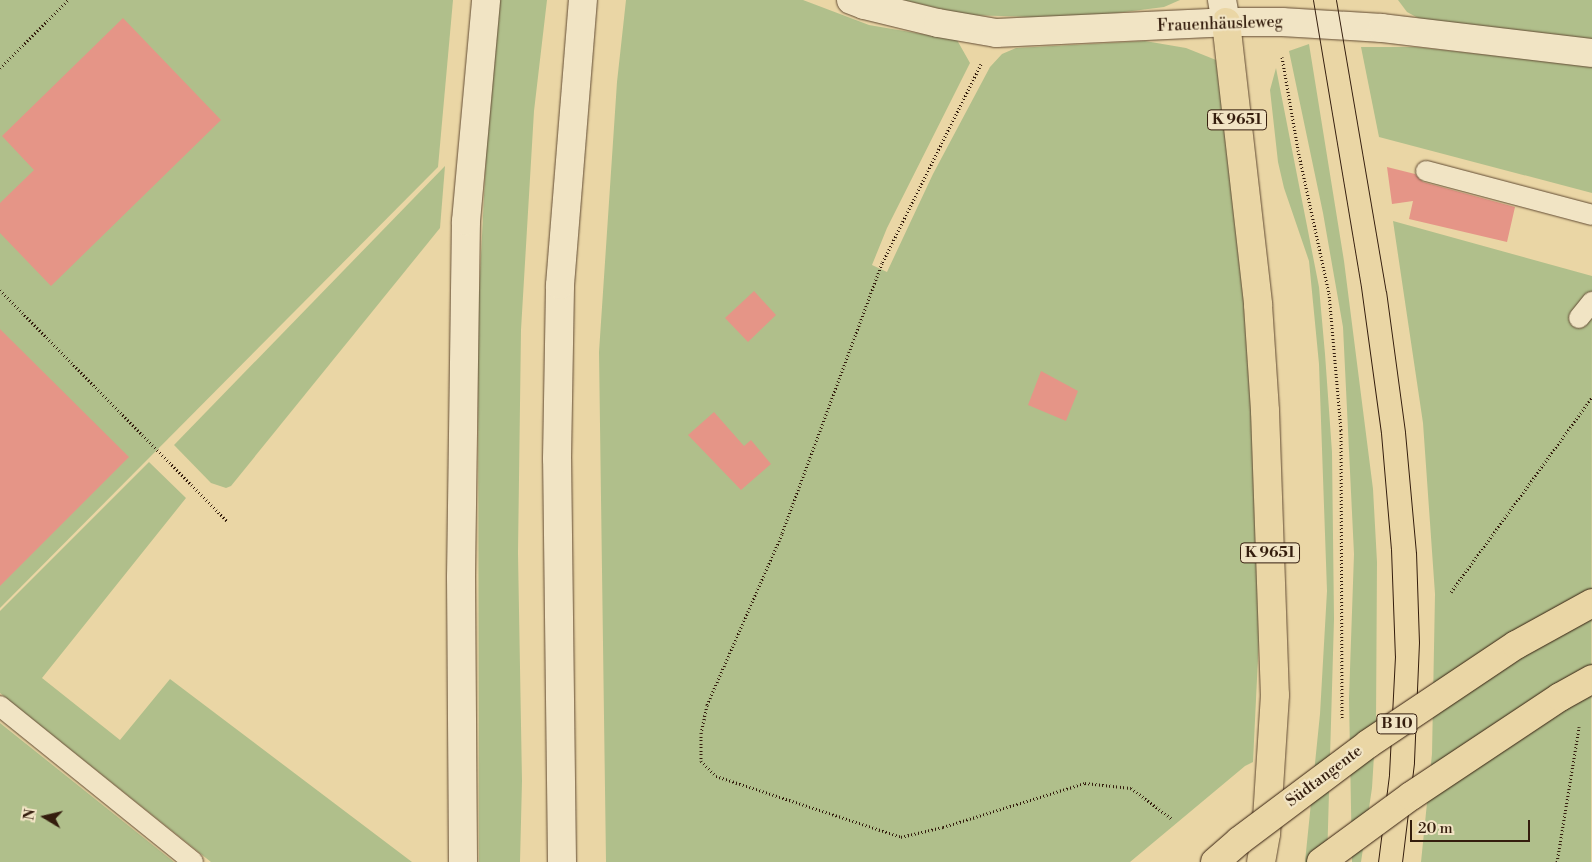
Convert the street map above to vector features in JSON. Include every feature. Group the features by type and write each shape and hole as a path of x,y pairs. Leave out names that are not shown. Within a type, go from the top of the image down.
{"highway":[{"name":"K 9651","path":"1224,11 1258,305 1265,411 1275,695 1266,834 1261,862"},
{"name":"Südtangente","path":"1215,862 1239,841 1368,744 1516,645 1592,603"},
{"path":"1322,862 1411,796 1560,697 1592,680"}],"street":[{"path":"463,862 461,567 466,221 486,0"},
{"path":"562,862 557,459 560,285 583,0"},
{"name":"Frauenhäusleweg","path":"850,0 938,23 996,33 1224,11 1276,21 1382,28 1592,53"}],"lane":[{"path":"1426,171 1592,215"},
{"path":"1579,318 1592,302"},
{"path":"0,706 193,862"}],"path":[{"path":"0,68 68,0"},
{"path":"1276,21 1298,150 1329,293 1340,430 1342,719"},
{"path":"996,33 882,263 782,534 707,705 701,733 701,761 716,776 901,837 943,827 1085,783 1131,788 1172,819"},
{"path":"0,290 228,522"},
{"path":"1451,592 1592,397"},
{"path":"1558,862 1580,724"}],"green space":[{"path":"0,0 453,0 438,167 0,608"},
{"path":"499,0 547,0 534,111 521,330 518,553 522,781 520,862 479,862 478,315 489,97"},
{"path":"626,0 803,0 869,25 957,40 970,63 887,228 872,265 887,272 933,174 990,67 1002,54 1016,48 1145,41 1186,48 1216,60 1248,322 1259,522 1259,637 1253,762 1245,766 1130,862 606,862 599,352 617,82"},
{"path":"903,0 1180,0 1164,7 1101,15 1032,17 967,15"},
{"path":"1398,0 1592,0 1592,39 1420,19 1407,12"},
{"path":"1309,44 1344,261 1373,489 1377,562 1376,723 1372,788 1361,862 1352,862 1349,698 1354,554 1343,327 1323,213 1289,51"},
{"path":"1361,47 1415,47 1592,66 1592,193 1379,137"},
{"path":"1276,68 1319,287 1332,452 1334,619 1327,862 1305,862 1320,714 1327,591 1319,364 1309,261 1284,188 1278,162 1270,90"},
{"path":"445,166 440,228 231,486 226,488 211,483 174,445"},
{"path":"1393,221 1592,276 1591,862 1421,862 1432,754 1435,594 1423,423"},
{"path":"149,462 186,498 42,678 120,740 170,679 412,862 211,862 0,693 0,611"},
{"path":"0,723 174,862 0,862"}],"building":[{"path":"123,18 221,120 51,286 0,233 0,203 34,170 2,136"},
{"path":"1387,167 1415,174 1423,182 1515,207 1507,242 1409,219 1413,201 1392,204"},
{"path":"754,291 776,315 748,342 725,318"},
{"path":"0,329 129,457 0,586"},
{"path":"1041,371 1078,391 1066,421 1028,405"},
{"path":"714,412 744,446 751,440 771,464 741,490 688,435"}],"tram line":[{"path":"1313,0 1361,287 1381,433 1391,549 1395,656 1389,775 1378,862"},
{"path":"1336,0 1386,291 1405,432 1416,552 1419,642 1414,763 1402,862"}]}
